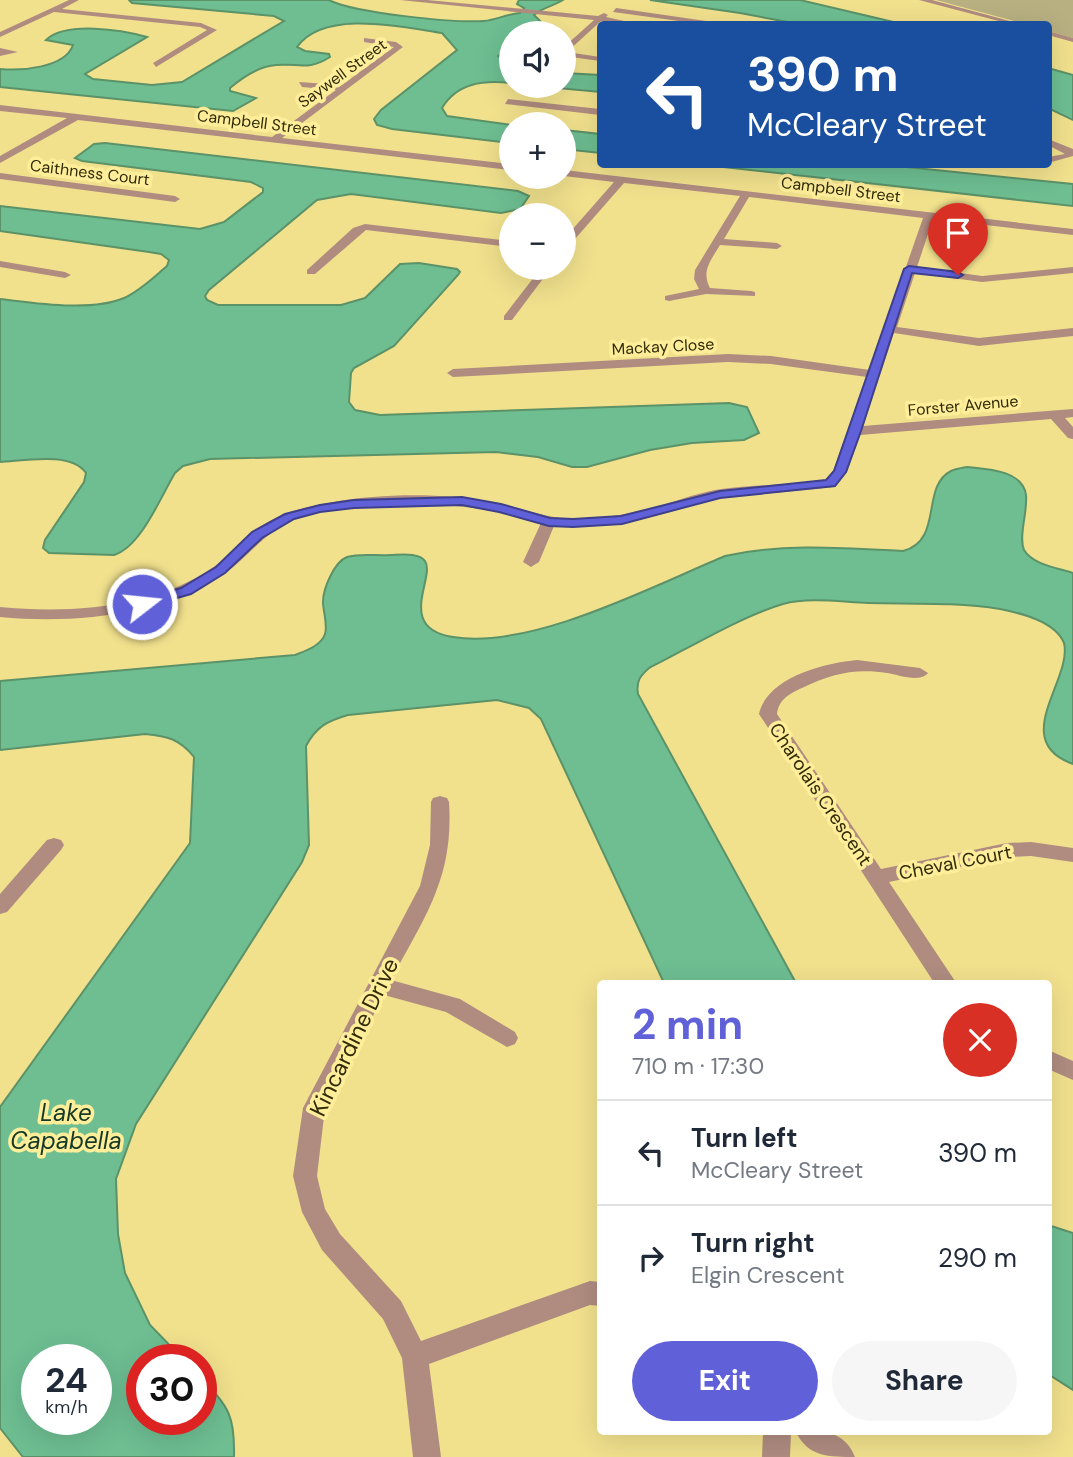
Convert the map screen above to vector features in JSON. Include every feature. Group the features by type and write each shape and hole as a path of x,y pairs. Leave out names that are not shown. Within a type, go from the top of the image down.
{"street":[{"path":"0,34 74,0"},
{"path":"74,0 71,8 82,13"},
{"path":"404,0 618,21"},
{"path":"923,0 1005,21"},
{"path":"52,10 201,25 213,30 156,65"},
{"path":"583,16 612,10 691,21"},
{"path":"598,21 614,11 639,14"},
{"path":"13,22 25,23"},
{"path":"576,41 597,22"},
{"path":"1052,34 1073,40"},
{"name":"Saywell Street","path":"273,140 399,47 396,44 367,40"},
{"path":"576,54 597,58"},
{"path":"302,84 345,88"},
{"path":"508,102 597,112"},
{"name":"Campbell Street","path":"0,108 499,166"},
{"path":"0,160 76,117"},
{"path":"1052,144 1070,151 1067,158 1052,160"},
{"path":"1052,160 1073,163"},
{"name":"Campbell Street","path":"576,174 1073,232"},
{"name":"Caithness Court","path":"0,176 175,199"},
{"path":"576,231 621,180"},
{"path":"706,291 700,279 700,270 746,194"},
{"path":"0,612 59,612 128,605 186,591 220,570 257,535 289,516 320,509 354,504 462,501 501,508 549,522 622,520 720,494 830,484 840,472 929,215"},
{"path":"311,272 357,230 365,227 499,243"},
{"path":"719,242 777,246"},
{"path":"0,264 65,275"},
{"path":"909,269 982,279 1073,270"},
{"path":"508,318 537,280"},
{"path":"669,298 706,291 751,294"},
{"path":"889,329 979,342 1073,332"},
{"name":"Mackay Close","path":"453,373 728,358 771,360 874,374"},
{"name":"Forster Avenue","path":"855,431 1073,413"},
{"path":"1055,415 1073,435"},
{"path":"531,562 549,522"},
{"name":"Charolais Crescent","path":"920,673 864,664 829,667 778,693 768,707 768,714 774,727 878,877 944,980"},
{"name":"Kincardine Drive","path":"427,1457 415,1356 392,1310 331,1242 314,1212 305,1176 314,1108 430,886 438,864 442,840 440,802"},
{"path":"0,907 54,845"},
{"name":"Cheval Court","path":"878,877 1007,850 1031,849 1073,855"},
{"path":"378,985 452,1005 507,1038"},
{"path":"1052,1061 1073,1071"},
{"path":"415,1356 590,1293 597,1294"},
{"path":"776,1457 777,1435"},
{"path":"814,1435 841,1457"}],"shaded area":[{"path":"936,0 1073,0 1073,38 1052,32 1052,21 1014,21"}],"water":[{"path":"129,0 329,0 381,13 470,21 520,13 524,8 517,4 519,0 563,0 534,15 540,21 499,21 499,82 481,83 463,88 442,108 447,116 499,123 499,142 377,125 374,119 381,110 457,50 442,33 386,25 344,24 309,35 297,47 305,51 329,54 330,57 316,64 270,66 252,73 230,88 230,91 256,98 233,111 0,87 0,69 41,66 61,59 73,45 46,40 67,31 109,30 147,37 85,74 93,79 152,85 182,82 284,21 274,16 132,3"},
{"path":"650,0 800,0 889,21 782,21"},
{"path":"1052,69 1073,75 1073,120 1052,110"},
{"path":"576,74 597,75 597,92 576,90"},
{"path":"576,131 597,134 597,153 576,150"},
{"path":"105,143 518,191 529,196 524,203 499,203 499,213 351,194 317,200 209,290 205,296 207,300 218,305 341,305 365,298 400,264 419,263 457,269 460,272 458,275 394,346 354,368 351,373 349,402 355,410 380,415 729,403 747,407 759,433 744,440 692,443 650,450 587,467 572,467 538,457 496,452 210,459 183,466 175,473 141,532 124,550 114,555 49,553 43,548 45,540 84,482 86,473 79,466 58,460 0,462 0,299 79,306 111,302 141,288 167,266 169,260 161,254 0,231 0,206 200,229 224,222 263,192 263,188 251,182 75,158 94,144"},
{"path":"732,168 916,168 1073,184 1073,206"},
{"name":"Lake Capabella","path":"965,467 1002,472 1018,480 1026,495 1022,537 1024,550 1040,563 1073,573 1073,764 1054,754 1045,740 1044,725 1064,658 1064,643 1053,629 1045,624 1000,609 951,604 825,600 793,602 750,616 649,668 638,682 638,694 794,980 663,980 541,719 529,708 497,700 348,715 328,722 318,729 306,746 309,845 302,862 136,1124 116,1179 118,1234 125,1273 150,1325 168,1344 126,1344 126,1435 217,1435 217,1396 231,1422 234,1457 23,1457 0,1428 0,1107 190,843 194,757 184,746 173,740 145,734 0,750 0,681 295,655 312,648 325,634 323,597 327,583 338,564 347,557 363,555 409,555 418,556 425,561 427,568 421,602 422,613 426,624 436,632 453,637 484,638 518,634 591,613 725,556 791,548 903,551 916,545 923,536 936,489 951,471"},
{"path":"1052,1226 1073,1233 1073,1390 1052,1377"}],"route":[{"path":"142,604 186,591 220,570 257,535 289,516 320,509 354,504 462,501 501,508 549,522 573,523 622,520 720,494 830,484 840,472 909,269 958,275"}]}
